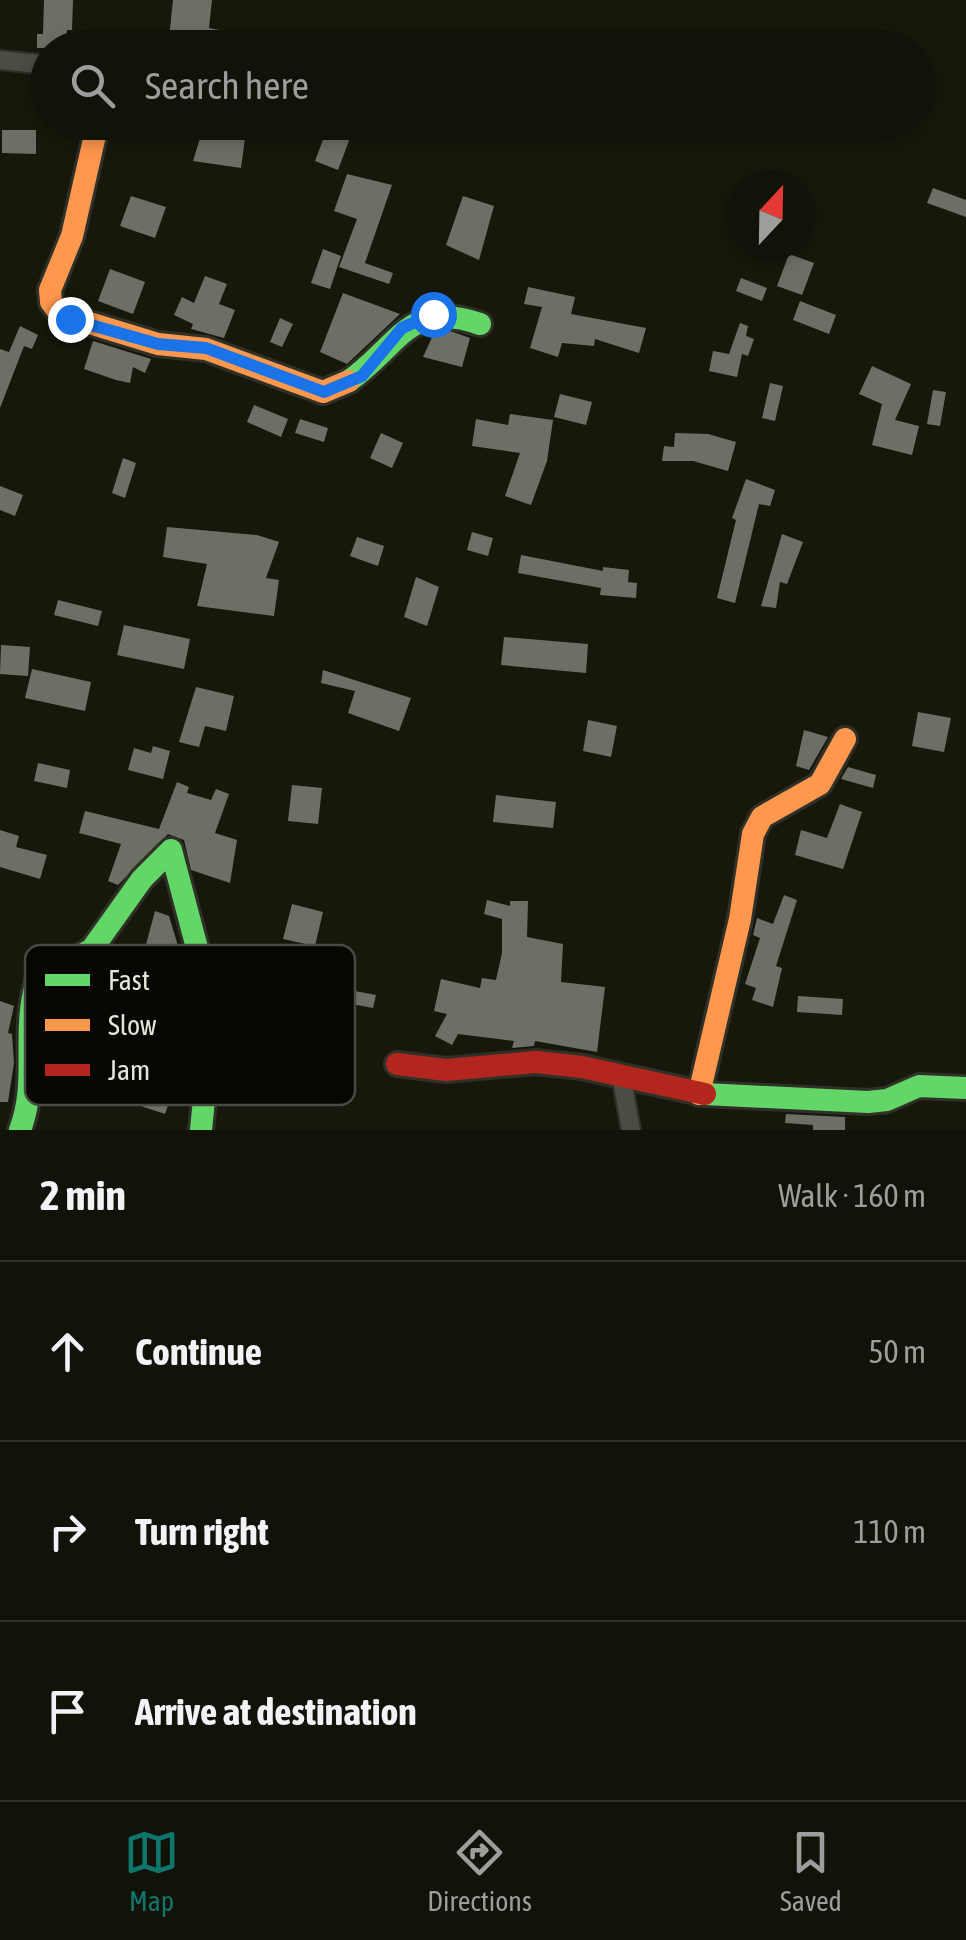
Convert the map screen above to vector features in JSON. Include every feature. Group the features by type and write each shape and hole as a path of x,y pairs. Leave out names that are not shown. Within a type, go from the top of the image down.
{"street":[{"path":"0,60 30,64"},
{"path":"94,140 72,236 50,290 51,302 60,314 158,344 206,348 324,392 362,376 402,328 433,314 462,315 480,324"},
{"path":"699,1094 732,954 754,834 762,817 807,796 820,784 845,739"},
{"path":"95,945 142,878 171,850 196,945"},
{"path":"397,1064 446,1070 536,1062 621,1075 699,1094 868,1102 887,1100 919,1086 966,1088"},
{"path":"621,1075 630,1130"},
{"path":"20,1130 27,1105"},
{"path":"201,1130 203,1105"}],"building":[{"path":"44,0 73,0 72,30 43,30"},
{"path":"173,0 212,0 209,28 220,30 170,30"},
{"path":"2,130 30,130 30,140 36,140 36,154 2,153"},
{"path":"199,140 245,140 241,168 193,161"},
{"path":"323,140 349,140 338,170 315,161"},
{"path":"347,174 392,185 365,263 393,273 389,284 339,267 357,219 334,211"},
{"path":"933,188 966,200 966,217 927,203"},
{"path":"131,196 166,207 155,238 120,226"},
{"path":"463,196 494,206 479,260 446,245"},
{"path":"323,249 341,256 330,289 311,283"},
{"path":"787,260 814,263 802,295 777,286"},
{"path":"110,269 145,282 133,314 98,301"},
{"path":"205,276 227,284 219,304 235,310 224,338 191,329 193,324 174,315 182,297 194,303"},
{"path":"741,278 767,288 762,301 736,291"},
{"path":"528,287 575,297 571,314 646,328 639,353 595,339 594,346 562,343 558,357 530,348 542,307 524,304"},
{"path":"343,293 400,314 347,364 320,352"},
{"path":"800,301 836,315 829,334 793,320"},
{"path":"280,318 293,324 282,347 270,342"},
{"path":"740,323 748,326 746,336 754,339 748,356 742,354 737,377 709,371 713,351 729,354"},
{"path":"20,326 38,335 32,349 24,346 0,408 0,349 9,352"},
{"path":"435,331 470,338 462,367 423,357"},
{"path":"93,341 151,359 145,373 133,367 130,383 84,369"},
{"path":"872,366 911,384 895,420 919,426 912,455 872,445 882,404 859,394"},
{"path":"770,383 783,386 775,421 762,418"},
{"path":"933,390 946,392 940,426 927,424"},
{"path":"560,394 592,402 586,425 554,417"},
{"path":"254,405 288,419 281,437 247,422"},
{"path":"510,414 553,420 547,461 531,505 505,496 520,453 472,446 476,419 508,425"},
{"path":"300,419 328,428 324,442 295,433"},
{"path":"381,433 403,443 392,468 370,458"},
{"path":"675,433 708,434 736,442 728,471 693,461 662,461 664,446 674,447"},
{"path":"123,458 136,463 125,498 112,493"},
{"path":"746,479 775,490 770,506 759,504 735,603 717,598 736,520 732,518"},
{"path":"0,486 23,495 15,516 0,510"},
{"path":"167,527 257,535 279,542 266,578 279,580 274,616 197,606 207,564 163,557"},
{"path":"472,532 493,538 488,556 467,550"},
{"path":"782,534 803,542 787,584 780,582 776,608 761,606"},
{"path":"357,537 384,546 378,566 350,556"},
{"path":"521,555 603,571 603,567 629,570 628,582 637,583 636,598 600,595 601,588 518,573"},
{"path":"416,577 439,587 427,626 404,617"},
{"path":"58,600 102,611 98,626 54,615"},
{"path":"124,625 190,639 184,669 117,655"},
{"path":"504,637 588,644 586,673 501,665"},
{"path":"1,645 30,647 28,676 0,674"},
{"path":"32,669 91,682 85,711 25,698"},
{"path":"323,670 411,698 399,731 348,713 355,691 321,683"},
{"path":"196,687 234,696 226,731 205,726 199,747 179,742"},
{"path":"918,712 951,718 944,752 912,746"},
{"path":"588,720 617,726 611,757 583,751"},
{"path":"804,730 828,737 809,770 796,766"},
{"path":"153,746 170,751 163,779 128,770 134,748 151,753"},
{"path":"38,763 70,770 67,788 34,781"},
{"path":"848,767 876,775 873,788 841,779"},
{"path":"177,782 189,787 187,793 211,800 216,789 229,794 215,833 237,840 230,883 191,870 184,840 168,834 118,885 108,881 121,844 79,833 85,811 159,829"},
{"path":"292,785 322,788 318,824 288,821"},
{"path":"496,795 556,802 553,828 493,822"},
{"path":"840,804 862,812 843,869 795,855 801,830 827,838"},
{"path":"0,830 19,836 16,847 47,855 40,879 0,867"},
{"path":"784,895 797,900 776,966 782,968 773,1007 752,1000 756,988 745,984 760,938 753,935 757,918 773,924"},
{"path":"487,900 510,906 510,901 528,901 527,937 563,944 561,982 605,987 597,1052 535,1041 534,1046 512,1048 514,1041 458,1034 452,1045 435,1036 447,1014 434,1011 441,979 480,988 482,978 496,980 502,953 502,919 484,914"},
{"path":"292,904 323,912 315,945 283,939"},
{"path":"155,911 169,916 178,945 146,945"},
{"path":"355,991 376,995 373,1008 355,1005"},
{"path":"798,996 843,999 842,1015 797,1012"},
{"path":"0,1001 14,1006 8,1033 12,1034 14,1063 8,1102 0,1102"},
{"path":"138,1105 168,1105 165,1114"},
{"path":"786,1114 845,1117 845,1130 813,1130 813,1125 785,1123"}],"traffic: fast":[{"path":"349,381 421,322 437,317 480,324"},
{"path":"95,945 142,879 171,850 196,945"},
{"path":"705,1094 868,1102 887,1100 919,1086 966,1088"},
{"path":"20,1130 27,1105"},
{"path":"201,1130 203,1105"}],"traffic: slow":[{"path":"94,140 72,236 50,290 51,302 60,314 158,344 206,349 323,392 349,381"},
{"path":"699,1094 740,919 753,834 762,817 820,784 845,739"}],"traffic: jam":[{"path":"397,1064 446,1070 536,1062 582,1067 705,1094"}],"route":[{"path":"70,319 158,344 206,348 324,392 362,376 402,328 433,314"}]}
